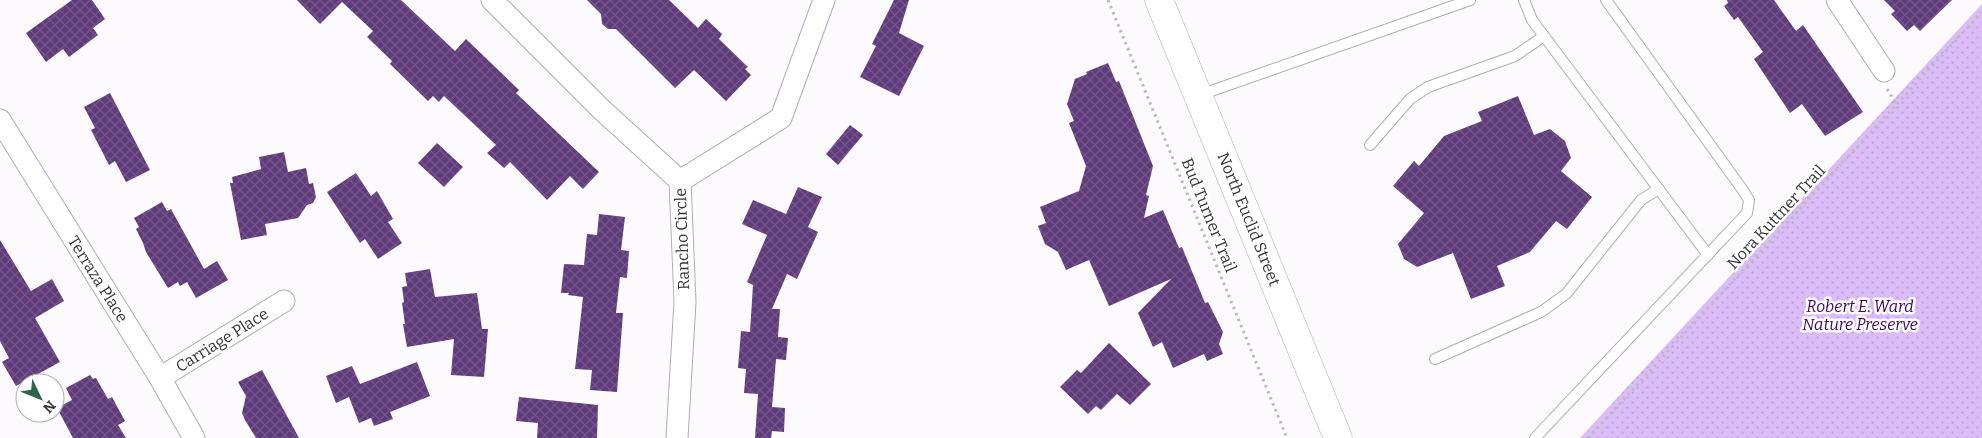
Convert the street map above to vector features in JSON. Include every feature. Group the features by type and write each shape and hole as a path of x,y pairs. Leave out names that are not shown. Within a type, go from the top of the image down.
{"main road":[{"name":"North Euclid Street","path":"1159,0 1338,438"}],"street":[{"name":"Rancho Circle","path":"492,0 602,110 680,181 685,302 677,438"},
{"path":"680,181 781,118 824,0"},
{"path":"1837,0 1884,71"},
{"name":"Terraza Place","path":"0,120 160,378 194,438"},
{"name":"Carriage Place","path":"160,378 284,302"}],"lane":[{"path":"1198,96 1470,0"},
{"path":"1524,0 1532,20 1708,255"},
{"path":"1535,438 1747,213 1749,200 1606,0"},
{"path":"1370,145 1410,99 1428,87 1515,56 1544,36"},
{"path":"1435,359 1541,312 1566,294 1641,200 1659,189"}],"path":[{"name":"Bud Turner Trail","path":"1108,0 1287,438"},
{"name":"Nora Kuttner Trail","path":"1588,438 1982,12"}],"green space":[{"name":"Robert E. Ward Nature Preserve","path":"1982,4 1982,438 1580,438"}],"building":[{"path":"72,0 92,0 105,19 93,28 98,35 69,57 63,49 46,62 26,33"},
{"path":"297,0 401,0 455,51 466,39 519,90 516,93 599,172 583,189 570,176 547,200 510,162 504,168 487,153 496,145 444,96 439,102 433,96 428,101 390,64 392,61 367,37 373,31 342,2 320,24"},
{"path":"587,0 669,0 698,28 706,19 722,34 719,39 748,67 745,69 751,75 726,101 694,70 675,88 616,29 608,29 602,24 601,14"},
{"path":"894,0 909,0 899,33 924,46 899,96 860,77 876,46 872,44"},
{"path":"1727,0 1774,0 1796,31 1803,25 1863,112 1825,136 1802,104 1790,113 1754,59 1763,52 1738,17 1734,20 1724,6 1728,3"},
{"path":"1884,0 1952,0 1920,31 1914,25 1907,31 1891,14 1895,11"},
{"path":"1108,63 1116,82 1119,81 1153,166 1146,195 1149,196 1144,218 1163,210 1179,248 1182,247 1205,303 1208,302 1223,332 1219,344 1223,354 1207,361 1204,354 1173,368 1162,342 1153,347 1138,313 1171,279 1109,306 1089,260 1066,270 1058,252 1045,244 1038,226 1046,223 1040,207 1079,191 1086,166 1069,123 1074,121 1067,104 1075,79"},
{"path":"110,93 150,170 126,182 115,161 109,165 91,130 95,128 84,107"},
{"path":"1518,96 1534,135 1550,129 1565,141 1571,158 1561,171 1592,197 1567,229 1556,221 1530,252 1497,266 1505,286 1471,299 1453,253 1417,267 1404,259 1398,244 1424,213 1393,186 1414,161 1419,166 1444,136 1482,121 1478,112"},
{"path":"850,125 863,135 838,165 826,154"},
{"path":"437,143 463,167 444,187 418,163"},
{"path":"284,152 288,172 306,168 309,184 313,183 316,197 313,203 307,205 298,218 265,224 267,235 241,240 230,183 233,183 232,177 261,169 259,157"},
{"path":"356,173 371,196 377,191 393,219 388,222 402,243 378,259 365,239 360,243 327,192"},
{"path":"798,187 822,197 808,227 818,232 797,279 787,274 772,309 780,309 778,337 788,338 786,360 776,359 772,407 785,408 784,432 772,431 771,438 755,438 758,394 744,393 746,369 738,368 741,331 750,332 753,285 747,282 767,235 742,224 753,200 786,214"},
{"path":"162,202 167,211 171,209 204,269 217,261 228,280 196,298 187,282 180,286 178,282 168,288 146,252 136,229 139,227 134,218"},
{"path":"599,214 625,217 621,250 629,251 627,278 620,277 616,313 623,313 617,392 590,390 592,370 575,369 583,297 561,293 564,264 584,265 587,234 597,235"},
{"path":"0,240 31,291 52,279 64,301 35,318 60,362 40,373 15,373 15,384 2,362 9,358 0,341"},
{"path":"430,269 435,297 477,293 482,329 488,329 484,377 451,375 454,339 407,347 402,303 404,302 402,287 407,286 405,273"},
{"path":"1109,343 1151,384 1130,405 1117,394 1101,410 1096,406 1088,414 1060,387 1077,370 1081,373"},
{"path":"417,362 430,396 390,412 393,419 374,426 371,418 359,423 349,397 336,403 326,376 352,366 360,384"},
{"path":"262,370 299,438 256,438 245,420 242,413 246,396 238,382"},
{"path":"90,375 93,379 96,378 108,399 112,397 125,421 118,425 126,438 73,438 65,423 65,404 72,400 66,388"},
{"path":"519,397 598,405 597,438 537,438 538,423 516,421"}]}
